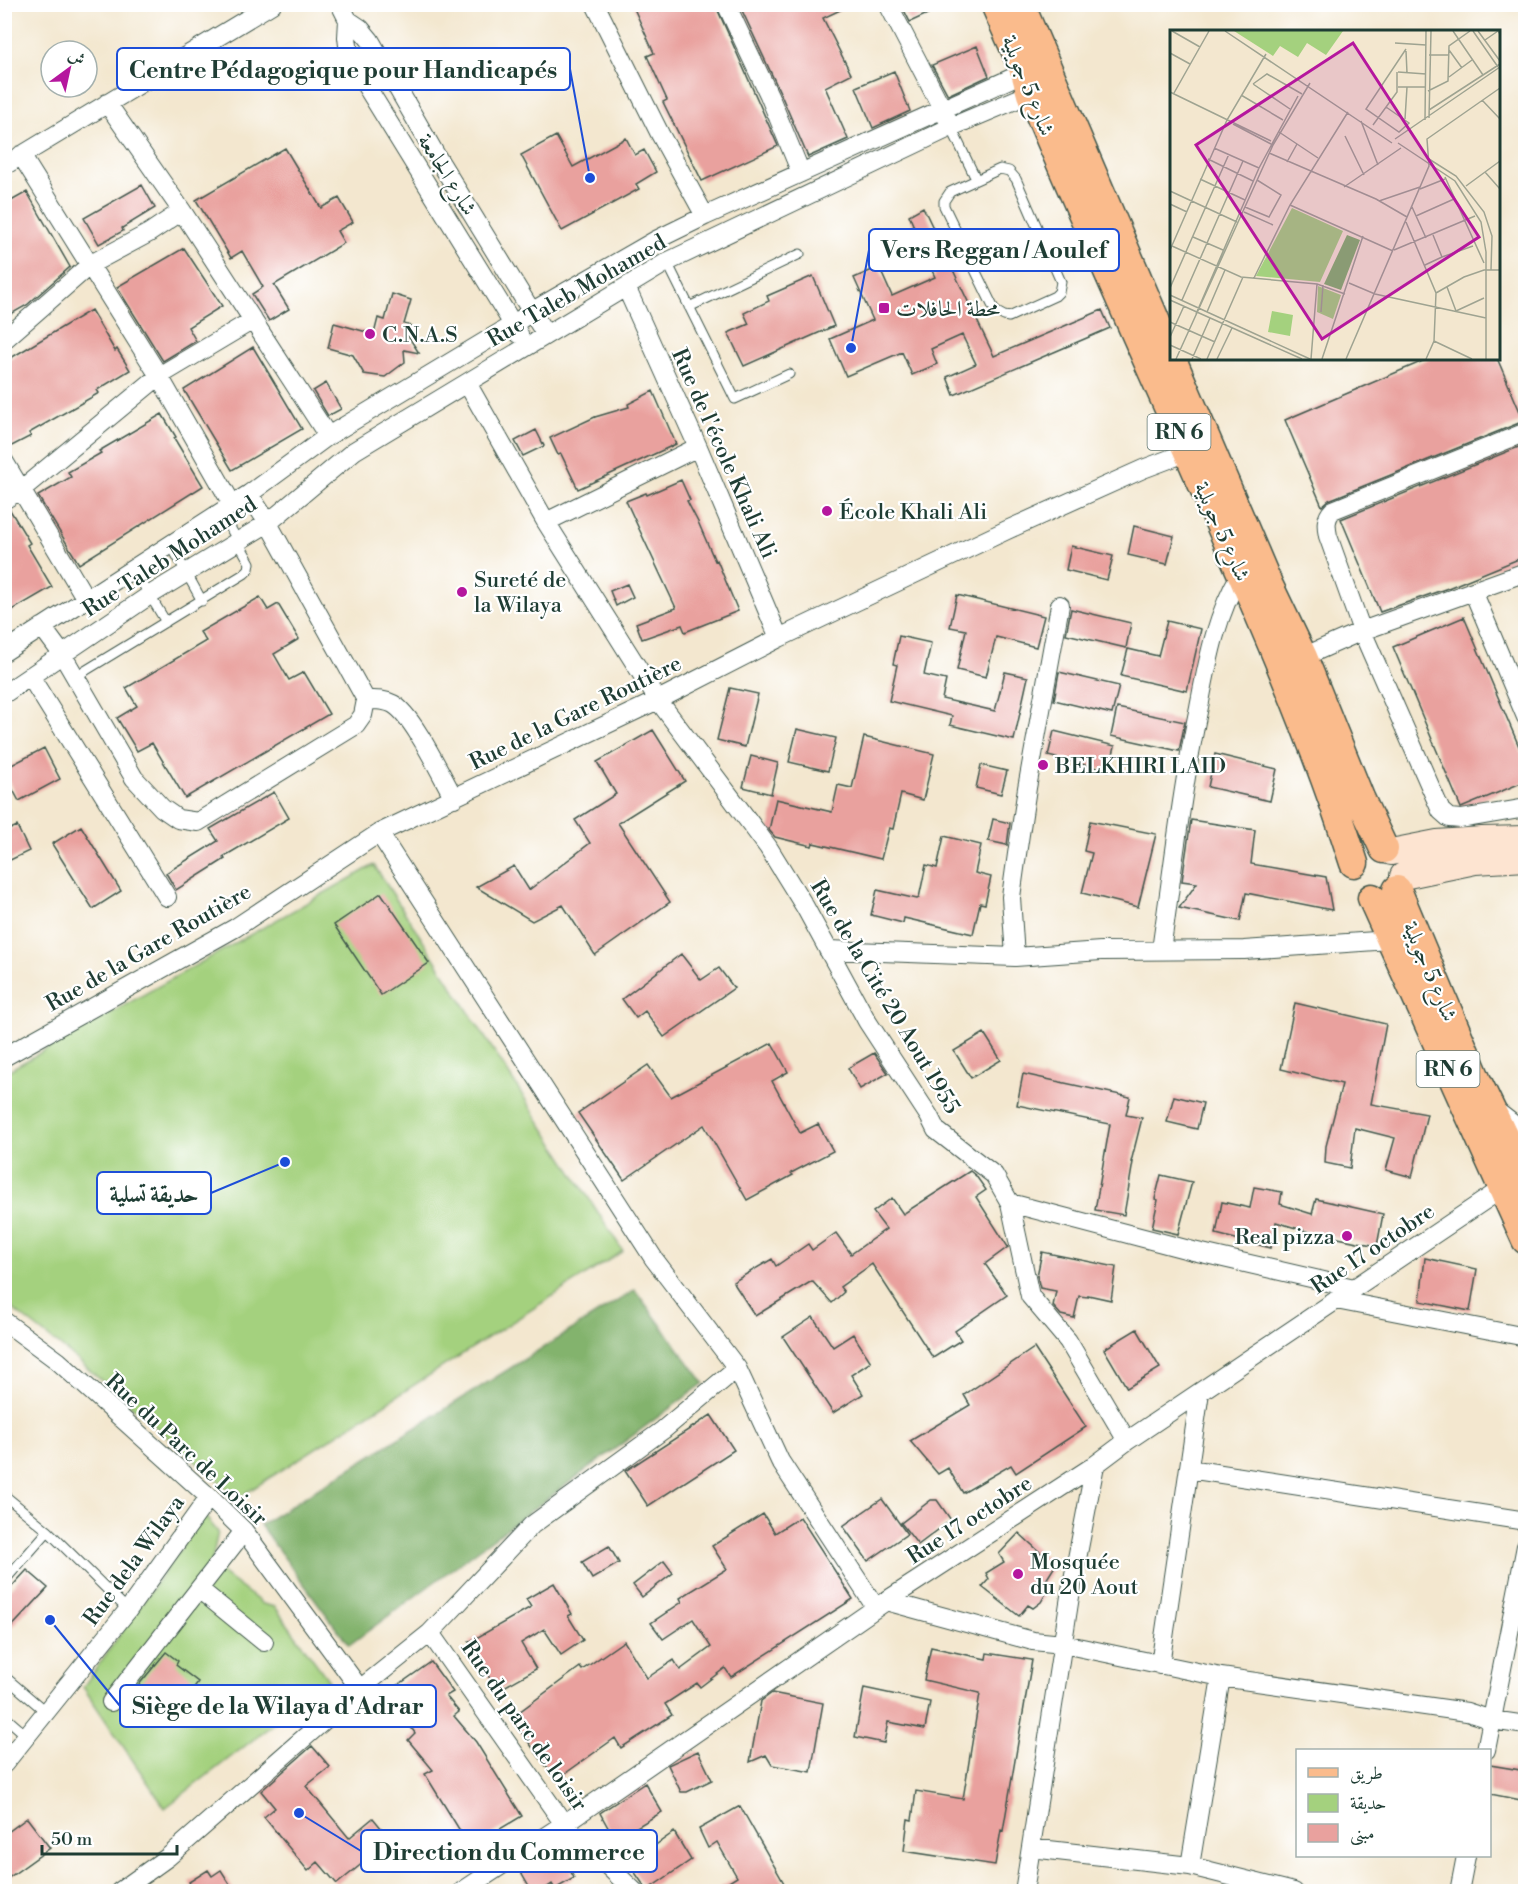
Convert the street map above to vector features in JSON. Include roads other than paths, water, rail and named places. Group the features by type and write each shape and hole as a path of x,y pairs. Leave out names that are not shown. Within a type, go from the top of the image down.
{"main road":[{"name":"شارع 5 جويلية","path":"995,4 1040,78 1303,657 1389,873 1519,1176 1526,1240"},
{"name":"شارع 5 جويلية","path":"1020,4 1040,78 1087,226 1141,342 1283,670 1330,790 1354,863 1353,878 1356,886 1361,892 1389,873"},
{"path":"1389,873 1437,843 1526,839"},
{"path":"1354,863 1364,852 1377,848 1389,873"},
{"path":"1389,873 1475,861 1526,858"},
{"name":"شارع 5 جويلية","path":"1389,873 1390,940 1457,1091 1519,1176"}],"street":[{"path":"4,166 272,4"},
{"path":"595,4 660,134 705,216"},
{"path":"726,4 769,94 801,173"},
{"path":"888,4 951,128"},
{"name":"شارع الجامعة","path":"344,12 370,40 437,157 546,335"},
{"name":"شارع الجامعة","path":"344,12 349,54 360,76 526,346"},
{"name":"Rue Taleb Mohamed","path":"4,652 249,494 328,436 531,312 656,240 942,110 1040,78"},
{"name":"Rue Taleb Mohamed","path":"4,694 150,595 268,523 354,451 667,262 951,128 1040,78"},
{"path":"107,103 183,211 328,436"},
{"path":"21,155 159,376 227,508"},
{"path":"4,340 91,264 149,233 183,211"},
{"path":"656,240 667,262"},
{"name":"Rue de l'école Khali Ali","path":"626,287 698,447 779,638"},
{"path":"4,500 22,489 159,376 253,320"},
{"name":"Rue de la Cité 20 Aout 1955","path":"466,383 546,522 658,700 768,847 805,907 867,1021 930,1116 936,1131 994,1174 1010,1203 1030,1296 1068,1341 1127,1441"},
{"path":"1526,432 1337,508 1329,515 1326,523 1328,536 1362,631 1441,811 1449,818 1461,819 1526,808"},
{"path":"546,522 698,447"},
{"name":"Rue de la Gare Routière","path":"4,1057 235,928 380,833 1006,530 1143,469 1188,452"},
{"path":"4,461 86,599"},
{"path":"42,627 62,654 134,778 162,808 178,819 198,822 356,725 363,715 366,700 268,523 249,494"},
{"path":"1303,657 1362,631 1526,572"},
{"path":"1161,950 1188,759 1214,633 1230,592 1241,573"},
{"path":"1473,591 1526,717"},
{"path":"1015,957 1011,897 1026,788 1060,605"},
{"path":"30,676 167,897"},
{"path":"366,700 380,700 394,705 407,716 454,798"},
{"path":"380,833 654,1259 738,1368 780,1461 881,1605 1013,1637 1063,1644 1221,1677 1467,1712 1492,1720 1526,1725"},
{"path":"828,950 1015,957 1101,951 1244,950 1390,940"},
{"path":"1489,1105 1526,1134"},
{"name":"Rue 17 octobre","path":"461,1892 564,1824 881,1605 1095,1465 1127,1441 1519,1176"},
{"path":"1010,1203 1192,1251 1354,1288"},
{"path":"1336,1300 1526,1336"},
{"name":"Rue du Parc de Loisir","path":"4,1322 58,1362 244,1531 360,1689"},
{"path":"119,1892 168,1857 360,1689 430,1633 532,1525 663,1430 738,1368"},
{"path":"1160,1665 1200,1392"},
{"path":"1024,1892 1071,1590 1095,1465"},
{"path":"1189,1469 1526,1521"},
{"name":"Rue dela Wilaya","path":"4,1764 128,1610 209,1497"},
{"path":"111,1702 244,1531"},
{"path":"1486,1749 1526,1546"},
{"path":"199,1589 264,1642"},
{"name":"Rue du parc de loisir","path":"430,1633 564,1824 635,1892"},
{"path":"1190,1866 1221,1677"},
{"path":"1031,1848 1190,1866 1294,1892"},
{"path":"1459,1892 1466,1857"}],"lane":[{"path":"951,128 976,179"},
{"path":"1000,169 1013,174 1060,277 1061,287 1055,296 1014,315 1004,316 995,311 945,211 944,201 950,192 976,179 1000,169"},
{"path":"689,307 800,254"},
{"path":"667,262 735,399 789,374"},
{"path":"75,677 202,601 249,569 250,563 238,541 227,508"},
{"path":"171,545 202,601"},
{"path":"133,568 166,622"},
{"path":"4,1495 48,1532 128,1610"},
{"path":"4,1581 48,1532"},
{"path":"4,1676 46,1712"},
{"path":"4,1716 27,1736"}],"place":[{"name":"Centre Pédagogique pour Handicapés","path":"590,178"},
{"name":"محطة الحافلات","path":"884,308"},
{"name":"C.N.A.S","path":"370,334"},
{"name":"Vers Reggan / Aoulef","path":"851,348"},
{"name":"École Khali Ali","path":"827,511"},
{"name":"Sureté de la Wilaya","path":"462,592"},
{"name":"BELKHIRI LAID","path":"1043,765"},
{"name":"حديقة تسلية","path":"285,1162"},
{"name":"Real pizza","path":"1347,1236"},
{"name":"Mosquée du 20 Aout","path":"1018,1574"},
{"name":"Siège de la Wilaya d'Adrar","path":"50,1620"},
{"name":"Direction du Commerce","path":"299,1813"}]}
